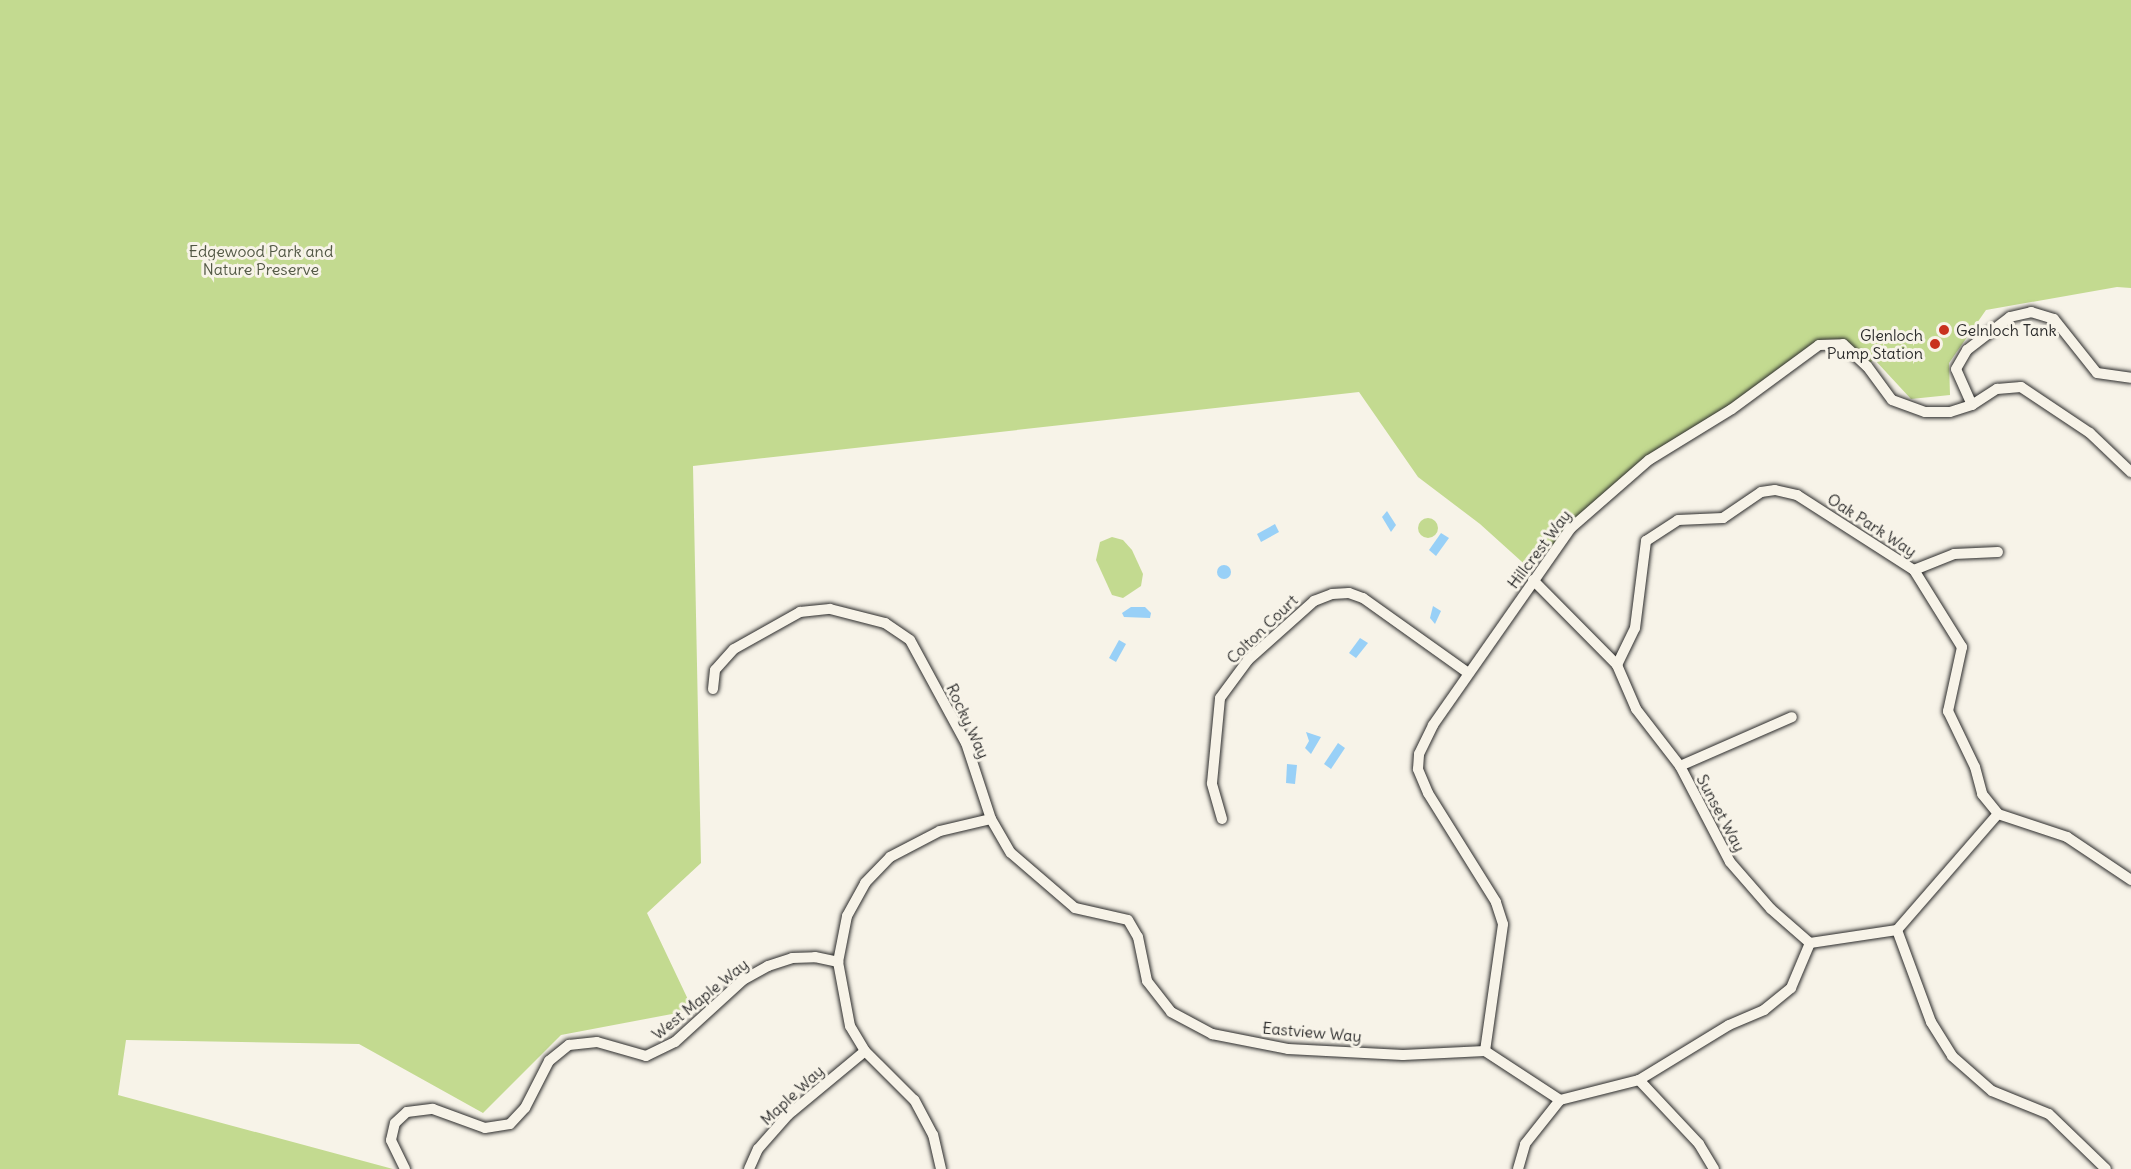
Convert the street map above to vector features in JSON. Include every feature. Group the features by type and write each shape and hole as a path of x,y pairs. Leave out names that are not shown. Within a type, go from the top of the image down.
{"street":[{"path":"1972,405 1956,369 1967,350 2010,316 2031,312 2054,319 2097,373 2131,378"},
{"name":"Hillcrest Way","path":"1485,1051 1503,924 1496,903 1428,793 1418,769 1424,742 1467,673 1571,528 1611,489 1819,345 1843,344 1867,366 1892,400 1925,412 1950,412 1972,405 1997,389 2021,387 2090,433 2131,472"},
{"name":"Oak Park Way","path":"1617,664 1635,628 1647,542 1678,520 1723,518 1761,492 1775,490 1797,495 1914,570 1962,647 1948,711 1975,766 1982,794 1998,814"},
{"path":"1914,570 1954,554 1998,552"},
{"name":"Sunset Way","path":"1533,580 1617,664 1636,709 1680,766 1730,862 1770,909 1810,943"},
{"name":"Colton Court","path":"1222,819 1212,783 1220,698 1248,660 1314,601 1332,594 1349,593 1363,598 1467,673"},
{"name":"Rocky Way","path":"713,689 715,670 734,649 800,612 830,609 858,613 885,623 910,640 966,743 992,819"},
{"path":"1680,766 1792,717"},
{"path":"1518,1169 1525,1144 1560,1100 1639,1080 1729,1025 1764,1010 1791,988 1810,943 1897,930 1998,814 2067,837 2131,880"},
{"path":"941,1169 933,1135 914,1100 865,1051 850,1026 838,962 847,916 865,883 890,857 940,831 992,819"},
{"name":"Eastview Way","path":"992,819 1011,854 1075,908 1128,920 1138,937 1147,981 1171,1012 1212,1034 1300,1049 1403,1055 1485,1051"},
{"path":"1897,930 1931,1022 1952,1056 1992,1091 2049,1114 2106,1169"},
{"name":"West Maple Way","path":"405,1169 392,1140 395,1124 407,1112 433,1109 485,1128 510,1124 525,1108 549,1061 569,1045 597,1042 646,1056 675,1042 743,980 768,966 792,958 815,957 838,962"},
{"name":"Maple Way","path":"749,1169 759,1149 788,1115 865,1051"},
{"path":"1485,1051 1560,1100"},
{"path":"1639,1080 1699,1144 1714,1169"}],"green space":[{"name":"Edgewood Park and Nature Preserve","path":"0,0 2131,0 2131,288 2117,287 1986,310 1949,363 1950,395 1911,399 1874,359 1867,366 1843,344 1819,345 1595,504 1530,569 1480,524 1418,477 1359,392 693,466 701,863 647,913 693,1010 561,1035 483,1113 359,1044 126,1040 118,1095 393,1169 0,1169"},
{"path":"1428,518 1435,521 1438,528 1435,535 1428,538 1421,535 1418,528 1421,521"},
{"path":"1112,537 1123,540 1132,550 1143,574 1141,586 1123,598 1112,595 1096,560 1100,542"}],"water":[{"path":"1387,511 1396,525 1391,532 1382,517"},
{"path":"1275,524 1279,532 1261,542 1257,534"},
{"path":"1441,533 1449,538 1436,556 1429,550"},
{"path":"1224,565 1229,567 1231,572 1229,577 1224,579 1219,577 1217,572 1219,567"},
{"path":"1433,606 1441,611 1435,624 1430,618"},
{"path":"1131,607 1145,607 1151,613 1150,618 1124,617 1122,613"},
{"path":"1360,638 1368,643 1356,658 1349,653"},
{"path":"1119,640 1126,644 1116,662 1109,658"},
{"path":"1306,732 1321,737 1311,754 1305,748 1309,741"},
{"path":"1338,743 1345,748 1331,769 1324,764"},
{"path":"1287,764 1297,765 1295,784 1286,783"}],"place":[{"name":"Gelnloch Tank","path":"1944,330"},
{"name":"Glenloch Pump Station","path":"1935,344"}]}
